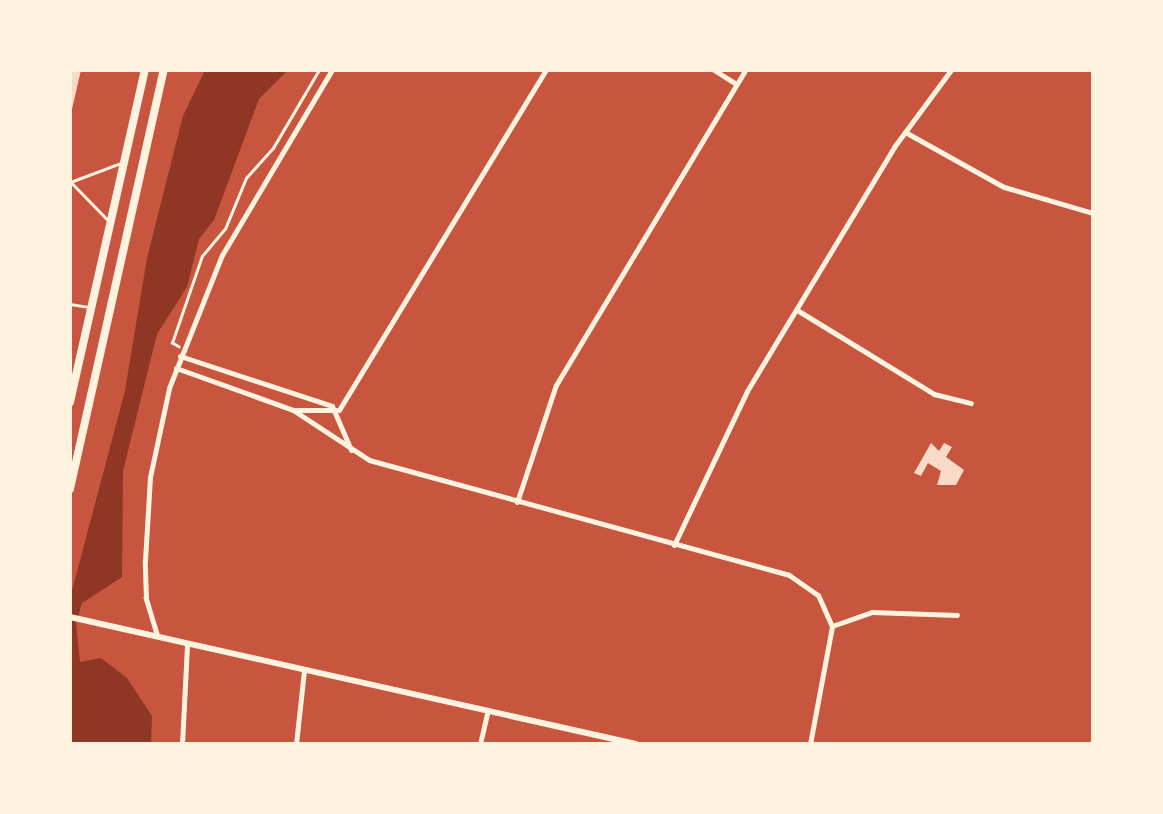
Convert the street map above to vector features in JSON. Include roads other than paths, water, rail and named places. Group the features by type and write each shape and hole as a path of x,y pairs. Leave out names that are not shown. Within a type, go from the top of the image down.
{"highway":[{"path":"70,402 146,70"},
{"path":"70,489 164,70"}],"street":[{"path":"157,635 144,588 149,487 182,348 227,246 332,70"},
{"path":"351,450 339,410 546,70"},
{"path":"714,70 736,84"},
{"path":"517,502 556,385 745,70"},
{"path":"674,546 712,456 904,132 951,70"},
{"path":"904,132 1004,187 1093,213"},
{"path":"797,310 934,394 971,403"},
{"path":"180,356 339,410"},
{"path":"176,368 293,410 351,450 517,502 800,580 818,595 832,626 810,744"},
{"path":"293,410 339,410"},
{"path":"832,626 872,612 958,616"},
{"path":"70,616 636,744"},
{"path":"182,744 187,644"},
{"path":"296,744 304,670"},
{"path":"480,744 488,710"}],"lane":[{"path":"109,222 70,181 122,162"},
{"path":"70,304 90,308"}]}
